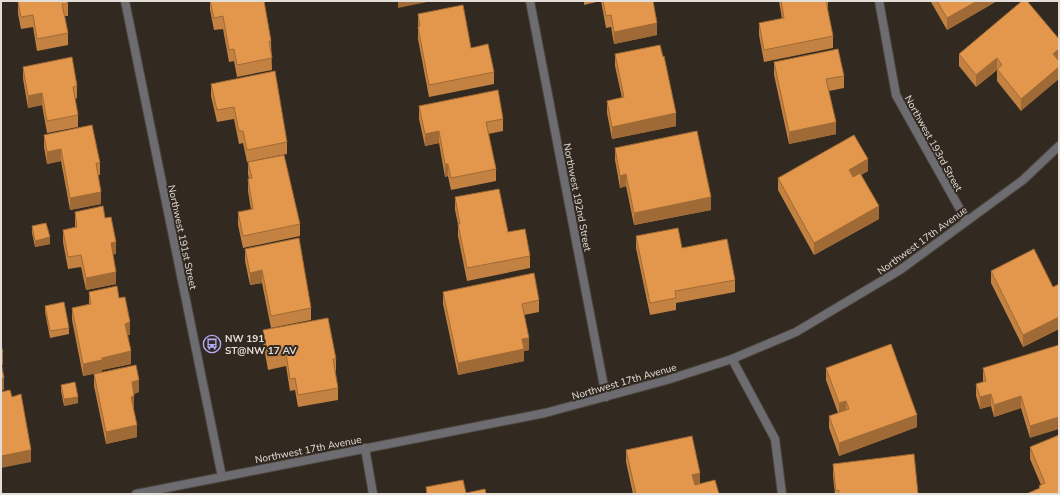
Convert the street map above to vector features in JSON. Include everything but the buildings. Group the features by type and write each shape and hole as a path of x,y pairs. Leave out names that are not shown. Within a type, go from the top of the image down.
{"street":[{"name":"Northwest 191st Street","path":"125,1 222,477"},
{"name":"Northwest 192nd Street","path":"530,1 606,397"},
{"name":"Northwest 193rd Street","path":"879,1 896,95 966,220"},
{"name":"Northwest 17th Avenue","path":"136,494 545,413 606,397 732,359 796,332 900,270 966,220 1023,180 1059,146"},
{"path":"732,359 775,439 782,494"},
{"path":"365,448 373,494"}],"place":[{"name":"NW 191 ST@NW 17 AV","path":"212,344"}]}
